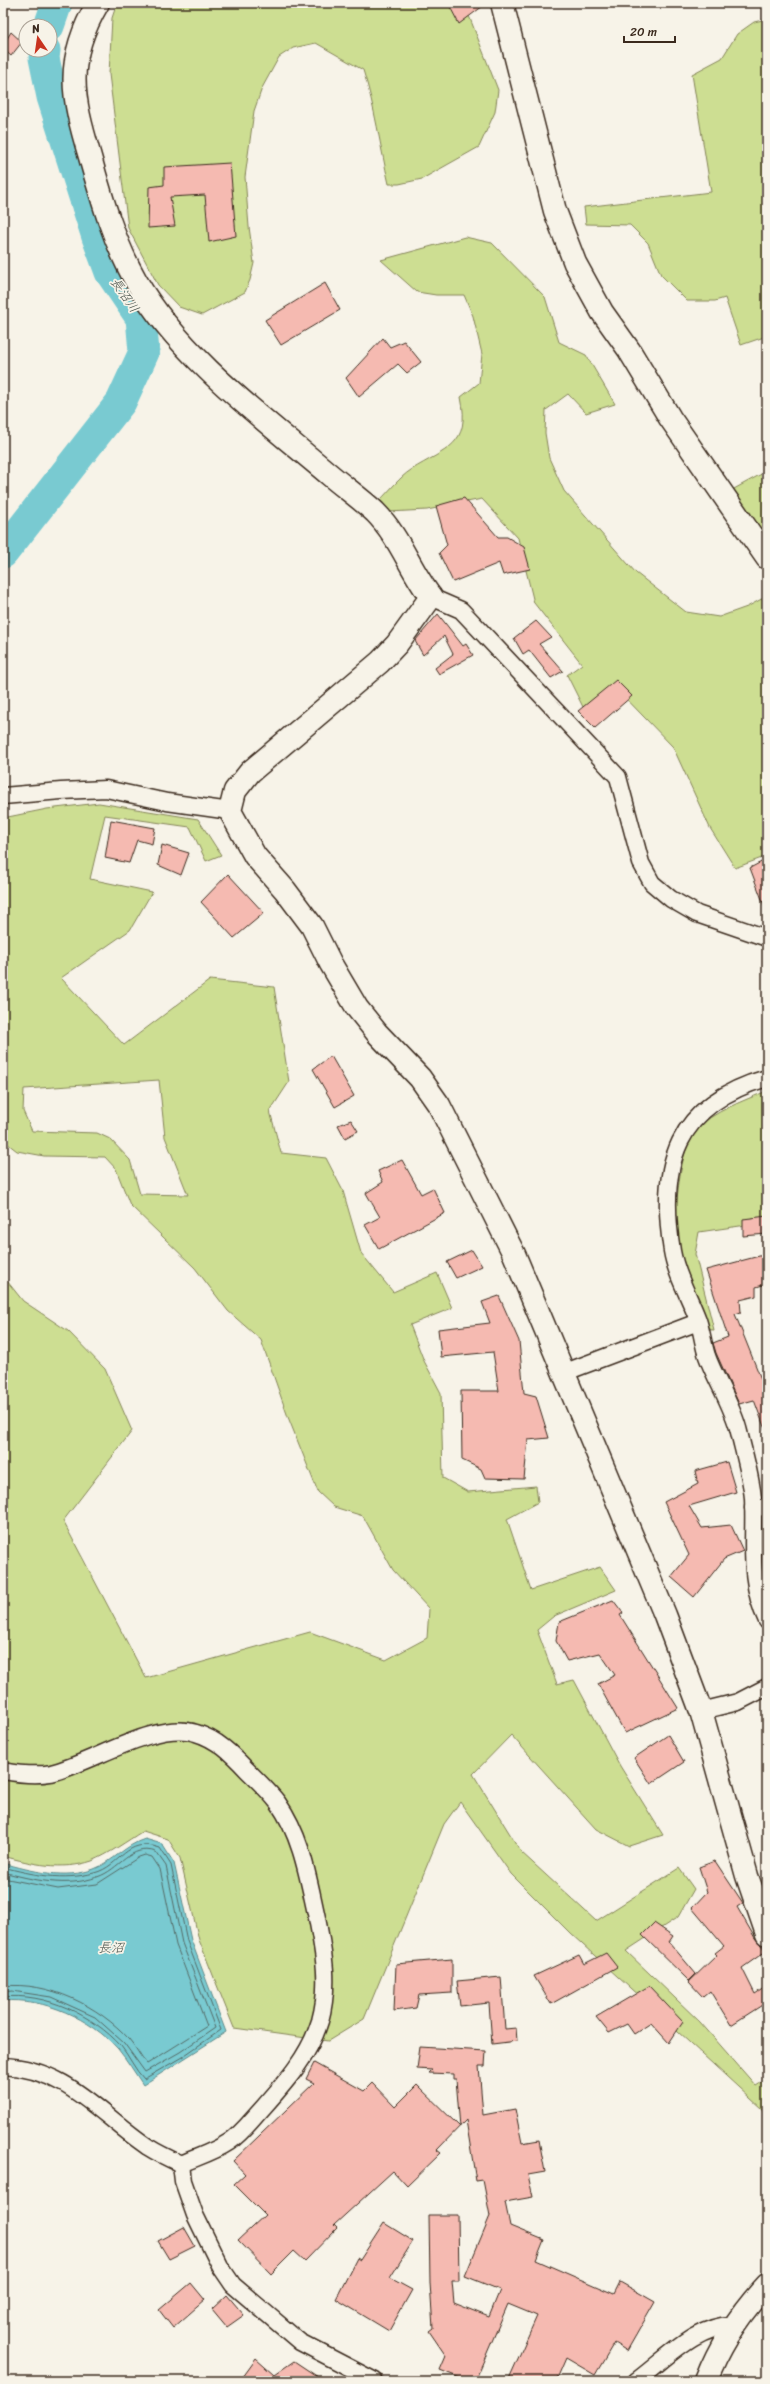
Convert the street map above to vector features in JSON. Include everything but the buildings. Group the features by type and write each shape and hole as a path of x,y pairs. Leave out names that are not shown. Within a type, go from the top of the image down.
{"street":[{"path":"98,3 78,47 73,88 76,110 111,230 137,282 177,335 226,388 375,513 403,547 411,568 431,597 461,610 618,777 641,863 652,883 671,899 698,914 767,938"},
{"path":"502,3 555,211 575,263 602,312 629,350 670,418 767,558"},
{"path":"431,597 397,644 380,662 250,772 235,791 230,810 254,856 285,890 312,926 330,964 356,1008 377,1033 420,1078 439,1105 514,1254 665,1615 701,1712 747,1876 767,1934"},
{"path":"3,796 106,789 167,802 230,810"},
{"path":"767,1078 740,1086 722,1095 692,1121 680,1139 668,1189 672,1252 698,1322 707,1355 739,1430 752,1496 760,1507 753,1577 767,1621"},
{"path":"564,1373 698,1322"},
{"path":"701,1712 738,1702 767,1687"},
{"path":"3,1771 29,1775 49,1773 71,1767 150,1735 168,1731 195,1732 220,1744 234,1756 276,1800 294,1830 307,1870 325,1957 327,1978 325,2000 320,2023 311,2044 301,2061 240,2134 216,2150 181,2164"},
{"path":"3,2066 35,2071 79,2092 148,2146 181,2164"},
{"path":"181,2164 183,2181 195,2215 220,2266 233,2284 300,2342 375,2381"},
{"path":"706,2381 734,2325 747,2306 767,2285"},
{"path":"636,2381 709,2328 734,2325"}],"green space":[{"path":"117,3 464,3 498,90 495,112 479,147 422,179 399,184 389,184 374,112 363,70 316,43 293,48 279,57 262,88 254,111 245,177 249,227 254,263 250,280 245,292 202,315 179,307 158,285 128,228 109,74 112,18"},
{"path":"767,19 767,336 741,345 725,298 715,301 687,301 661,275 648,243 630,225 586,224 584,207 711,192 692,74 722,58 737,34 754,22"},
{"path":"465,237 492,243 545,297 559,342 586,355 615,404 586,413 568,394 546,410 545,433 549,458 564,491 636,573 686,612 719,617 747,607 767,596 767,856 735,868 710,828 673,747 615,687 583,707 567,675 582,664 534,603 518,538 482,499 427,510 388,512 380,500 407,473 445,450 453,444 459,436 462,426 463,413 461,397 479,383 482,354 473,316 464,295 436,295 417,292 381,260"},
{"path":"767,471 767,569 721,496"},
{"path":"99,803 198,819 221,855 206,861 190,827 105,815 90,879 152,892 130,930 61,978 124,1045 210,980 274,987 289,1082 270,1111 281,1153 326,1158 343,1191 361,1253 393,1292 437,1273 452,1308 410,1325 424,1361 441,1393 443,1478 468,1492 536,1486 538,1502 507,1519 531,1590 600,1567 616,1590 554,1616 537,1630 557,1684 574,1680 620,1766 663,1835 629,1846 596,1829 511,1735 473,1774 521,1852 596,1921 679,1868 694,1889 678,1917 626,1951 700,2022 756,2086 767,2079 767,2118 762,2109 570,1933 511,1874 460,1802 444,1824 364,2019 328,2041 234,2028 199,1940 180,1858 168,1839 143,1831 92,1861 70,1866 36,1864 3,1856 3,1276 23,1301 68,1331 105,1369 132,1431 63,1521 146,1678 310,1632 386,1660 427,1638 429,1609 393,1570 363,1516 334,1507 318,1492 288,1417 261,1340 228,1311 195,1268 130,1205 116,1169 105,1157 44,1156 17,1151 3,1140 3,818 47,809","holes":["159,1080 165,1137 188,1195 140,1194 130,1160 110,1139 97,1133 32,1131 23,1111 24,1089"]},
{"path":"767,1091 767,1222 699,1232 695,1254 714,1330 693,1329 679,1283 675,1254 677,1196 684,1156 689,1141 695,1130 702,1124 719,1112"}],"water":[{"name":"長沼","path":"145,1839 162,1844 174,1863 191,1940 226,2032 143,2085 118,2049 107,2038 81,2020 66,2012 34,2003 3,2001 3,1863 48,1873 72,1874 101,1866 131,1845"}],"waterway":[{"name":"長沼川","path":"52,18 57,3"},
{"name":"長沼川","path":"3,553 121,402 144,352 141,318 110,272 97,237 52,97 44,58"}]}
